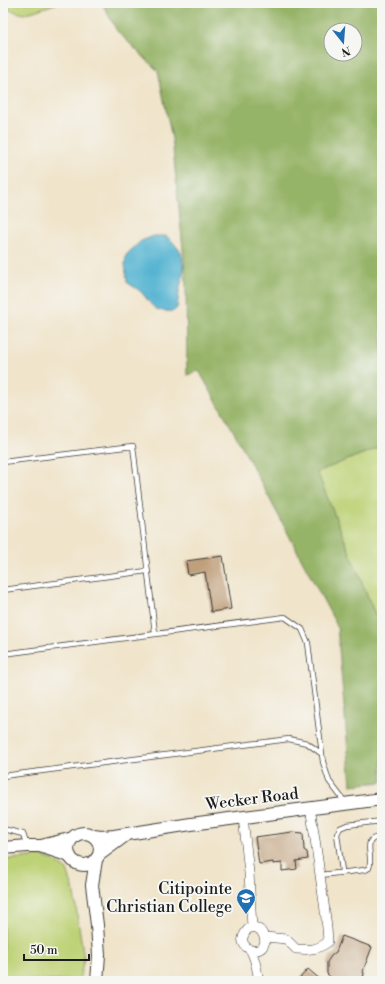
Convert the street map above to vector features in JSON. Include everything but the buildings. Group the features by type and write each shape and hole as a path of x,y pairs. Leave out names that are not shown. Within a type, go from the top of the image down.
{"street":[{"name":"Wecker Road","path":"3,848 40,846 66,841 83,833 101,837 382,799"},
{"path":"265,938 286,939 296,949 307,950 320,948 328,942 327,921 317,846 310,808"},
{"path":"243,817 251,895 252,928"},
{"name":"Wecker Road","path":"40,846 87,865 127,834"},
{"path":"94,836 100,845 92,885 99,955 98,981"},
{"path":"73,838 69,847 74,860 92,885"},
{"path":"250,950 261,948 263,945 265,938 262,931 259,929 252,928 246,931 243,938 244,945 250,950 255,962 259,981"}],"lane":[{"path":"3,462 133,446 155,633"},
{"path":"3,590 147,571"},
{"path":"3,654 285,617 302,629 308,643 322,754 329,781 347,804"},
{"path":"3,776 289,739 307,743 322,754"},
{"path":"342,871 337,834 340,828 382,821"},
{"path":"3,829 24,834 27,846"},
{"path":"320,875 342,871 365,870 369,868 371,864 369,846 371,840 375,837 382,837"}],"green space":[{"path":"3,3 59,3 24,14 3,8"},
{"path":"102,3 382,3 382,446 317,472 382,632 382,782 351,785 337,626 238,439 199,371 187,375 186,279 172,139 158,71 117,31"},
{"path":"382,446 382,632 317,472"},
{"path":"39,856 53,860 67,870 73,888 84,959 79,981 3,981 3,860"}],"water":[{"path":"154,236 166,236 181,252 184,269 177,308 174,311 161,311 153,307 140,291 127,282 125,264 126,255 141,241"}],"place":[{"name":"Citipointe Christian College","path":"246,915"}]}
